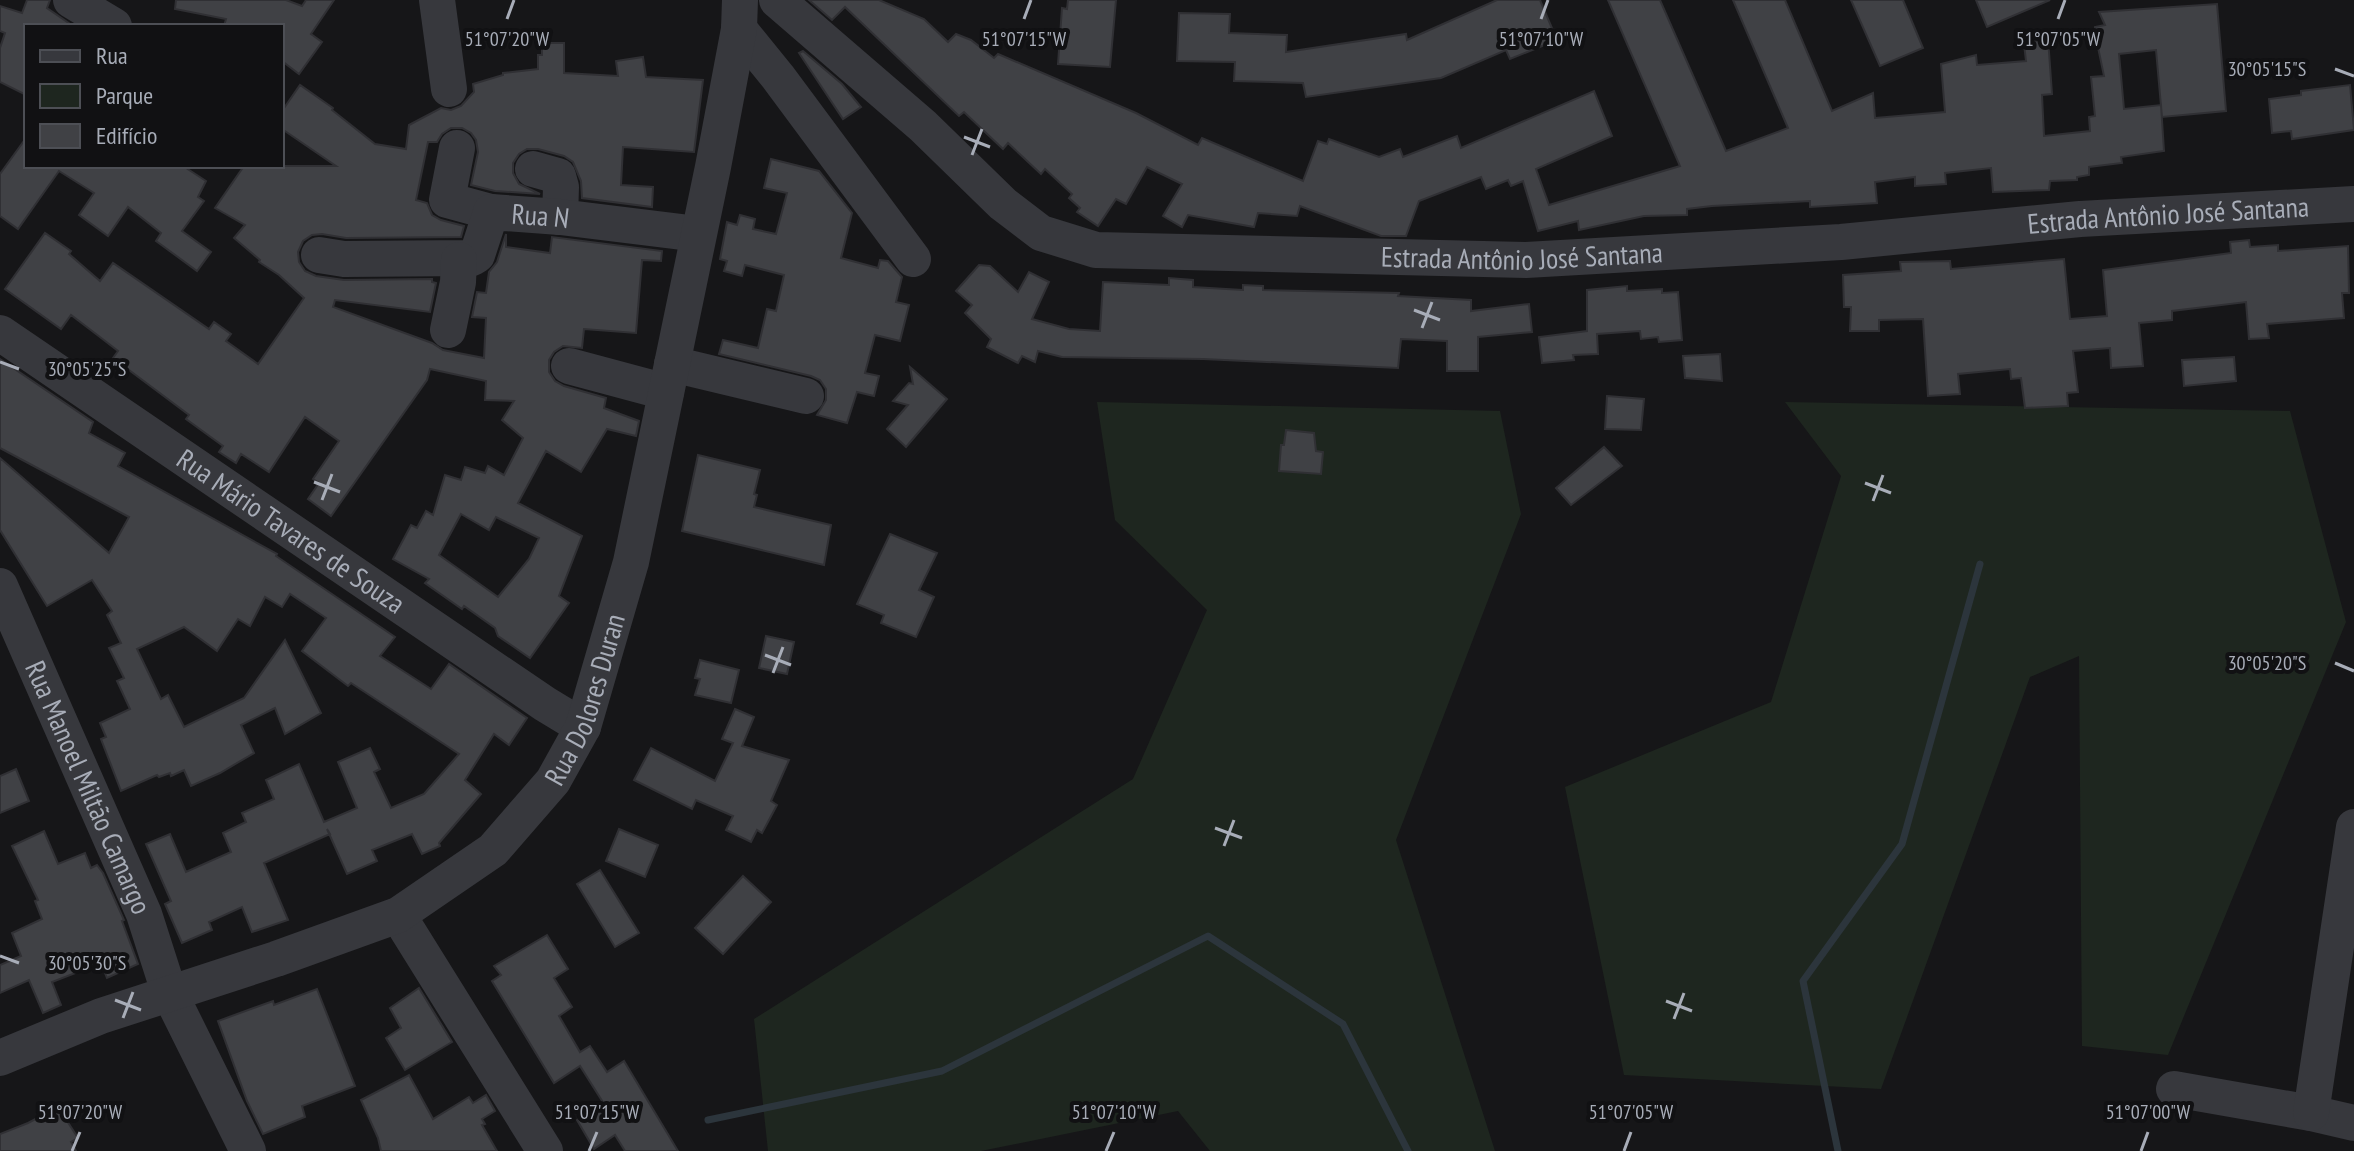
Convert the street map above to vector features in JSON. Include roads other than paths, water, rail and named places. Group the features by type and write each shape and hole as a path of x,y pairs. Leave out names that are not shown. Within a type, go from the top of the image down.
{"street":[{"path":"71,0 111,24"},
{"path":"437,0 449,89"},
{"name":"Estrada Antônio José Santana","path":"777,0 923,126 1003,204 1041,233 1096,250 1526,260 1841,242 2080,219 2354,204"},
{"path":"740,14 778,77 913,259"},
{"name":"Rua Dolores Duran","path":"0,1058 101,1016 398,915 493,850 553,781 583,727 631,562 740,14"},
{"path":"457,148 447,200 491,212"},
{"path":"533,169 558,176 561,187 560,217"},
{"name":"Rua N","path":"459,260 477,255 491,212 698,234"},
{"path":"319,255 344,259 459,260 458,282 448,330"},
{"name":"Rua Mário Tavares de Souza","path":"0,333 583,727"},
{"path":"569,366 806,396"},
{"name":"Rua Manoel Miltão Camargo","path":"0,586 144,914 169,992 248,1151"},
{"path":"2311,1113 2354,827"},
{"path":"398,915 545,1151"},
{"path":"2174,1089 2354,1123"}],"waterway":[{"path":"1838,1151 1803,981 1902,844 1980,564"},
{"path":"708,1120 942,1071 1208,936 1343,1024 1408,1151"}]}
